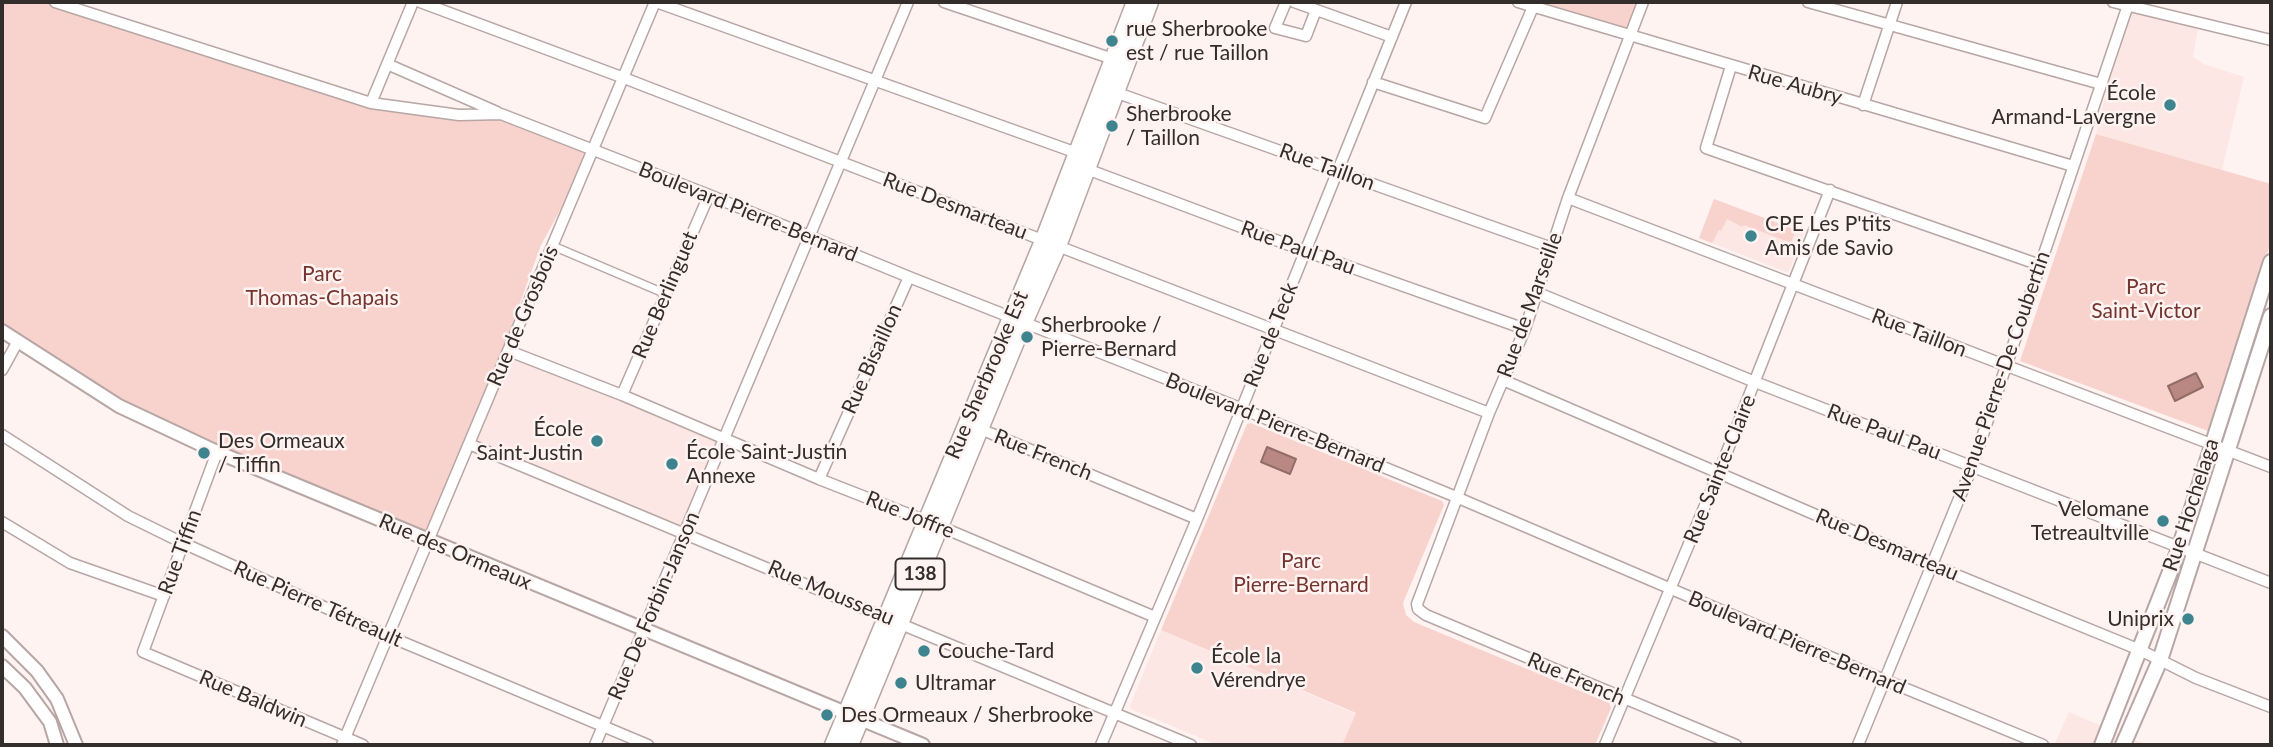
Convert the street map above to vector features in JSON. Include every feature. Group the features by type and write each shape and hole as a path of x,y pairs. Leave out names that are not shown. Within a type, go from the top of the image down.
{"main road":[{"name":"Rue Sherbrooke Est","path":"833,745 854,716 1050,244 1079,162 1109,90 1135,2"},
{"name":"Rue Sherbrooke Est","path":"1119,61 1150,2"},
{"name":"Rue Hochelaga","path":"2102,745 2179,548 2271,262"},
{"name":"Rue Hochelaga","path":"2123,745 2160,660 2267,340 2271,316"},
{"name":"Rue Sherbrooke Est","path":"850,745 854,716"},
{"path":"2111,722 2130,730"}],"street":[{"name":"Boulevard Pierre-Bernard","path":"55,2 371,103 459,115 501,114"},
{"path":"371,103 413,2"},
{"name":"Rue Desmarteau","path":"420,2 624,78 1489,414"},
{"name":"Rue de Grosbois","path":"343,741 656,2"},
{"name":"Rue Paul Pau","path":"656,2 874,81 1305,251 1525,329"},
{"name":"Rue De Forbin-Janson","path":"595,745 908,2"},
{"path":"944,2 1119,61"},
{"path":"1286,2 1275,28 1306,36 1316,10"},
{"path":"1294,2 1392,37"},
{"name":"Rue de Teck","path":"1101,745 1197,519 1406,2"},
{"name":"Rue Aubry","path":"1518,2 2073,166"},
{"name":"Rue de Marseille","path":"1418,609 1418,599 1489,414 1525,329 1568,198 1643,2"},
{"path":"1808,2 2101,83"},
{"path":"1863,105 1897,2"},
{"path":"2113,2 2271,40"},
{"name":"Avenue Pierre-De Coubertin","path":"1858,745 1972,467 2128,4"},
{"path":"1373,82 1485,118 1533,7"},
{"name":"Boulevard Pierre-Bernard","path":"387,64 501,114 709,195 1457,497 1671,590 2043,745"},
{"path":"1731,66 1706,148 2040,265"},
{"name":"Rue Taillon","path":"1109,90 1552,248"},
{"name":"Rue Sainte-Claire","path":"1605,745 1719,472 1830,190"},
{"name":"Rue Berlinguet","path":"622,395 709,195"},
{"name":"Rue Taillon","path":"1568,198 2271,467"},
{"path":"553,246 666,294"},
{"name":"Rue Bisaillon","path":"819,479 909,277"},
{"name":"Rue Paul Pau","path":"1538,293 1755,382 2271,583"},
{"name":"Rue des Ormeaux","path":"2,331 119,406 217,452 923,745"},
{"path":"2247,334 2267,340"},
{"path":"2,370 18,341"},
{"name":"Rue Joffre","path":"509,351 622,395 1155,617"},
{"name":"Rue Desmarteau","path":"1503,380 1932,565 2140,650 2196,678 2271,707"},
{"name":"Rue French","path":"973,426 1197,519"},
{"name":"Rue Pierre Tétreault","path":"2,435 128,516 183,543 388,636 648,745"},
{"name":"Rue Mousseau","path":"469,444 1191,745"},
{"name":"Rue Tiffin","path":"143,652 217,452"},
{"path":"2,522 70,563 164,596"},
{"name":"Rue French","path":"1418,609 1426,615 1736,745"},
{"path":"2,636 37,671 57,699 76,745"},
{"name":"Rue Baldwin","path":"143,652 343,741 363,745"},
{"path":"2,666 24,688 50,722 57,745"}],"shaded area":[{"name":"École Armand-Lavergne","path":"2127,5 2199,24 2193,57 2204,64 2244,77 2222,170 2096,134"},
{"name":"CPE Les P'tits Amis de Savio","path":"1714,199 1804,233 1789,271 1699,238"},
{"name":"École Saint-Justin","path":"509,351 724,438 685,532 469,444"},
{"path":"2196,373 2203,387 2175,401 2168,386"},
{"path":"1267,447 1296,459 1290,474 1261,462"},
{"name":"École la Vérendrye","path":"1161,630 1356,714 1342,745 1217,745 1131,709"},
{"path":"2069,712 2147,745 2054,745"}],"green space":[{"name":"Parc Thomas-Chapais","path":"2,2 55,2 371,103 501,114 594,149 541,245 469,444 428,541 119,406 2,332"},
{"path":"1518,2 1643,2 1631,37"},
{"name":"Parc Saint-Victor","path":"2096,134 2271,184 2271,242 2211,429 2208,431 2020,361"},
{"path":"1714,199 1796,230 1791,243 1744,225 1742,227 1727,219 1712,243 1699,238"},
{"name":"Parc Pierre-Bernard","path":"1251,423 1442,501 1444,505 1403,603 1406,615 1414,622 1609,703 1611,708 1595,745 1342,745 1356,713 1161,630 1247,424"}],"place":[{"name":"rue Sherbrooke est / rue Taillon","path":"1112,41"},
{"name":"École Armand-Lavergne","path":"2170,105"},
{"name":"Sherbrooke / Taillon","path":"1112,126"},
{"name":"CPE Les P'tits Amis de Savio","path":"1751,236"},
{"name":"Sherbrooke / Pierre-Bernard","path":"1027,337"},
{"name":"École Saint-Justin","path":"597,441"},
{"name":"Des Ormeaux / Tiffin","path":"204,453"},
{"name":"École Saint-Justin Annexe","path":"672,464"},
{"name":"Velomane Tetreaultville","path":"2163,521"},
{"name":"Uniprix","path":"2188,619"},
{"name":"Couche-Tard","path":"924,651"},
{"name":"École la Vérendrye","path":"1197,668"},
{"name":"Ultramar","path":"901,683"},
{"name":"Des Ormeaux / Sherbrooke","path":"827,715"}]}
